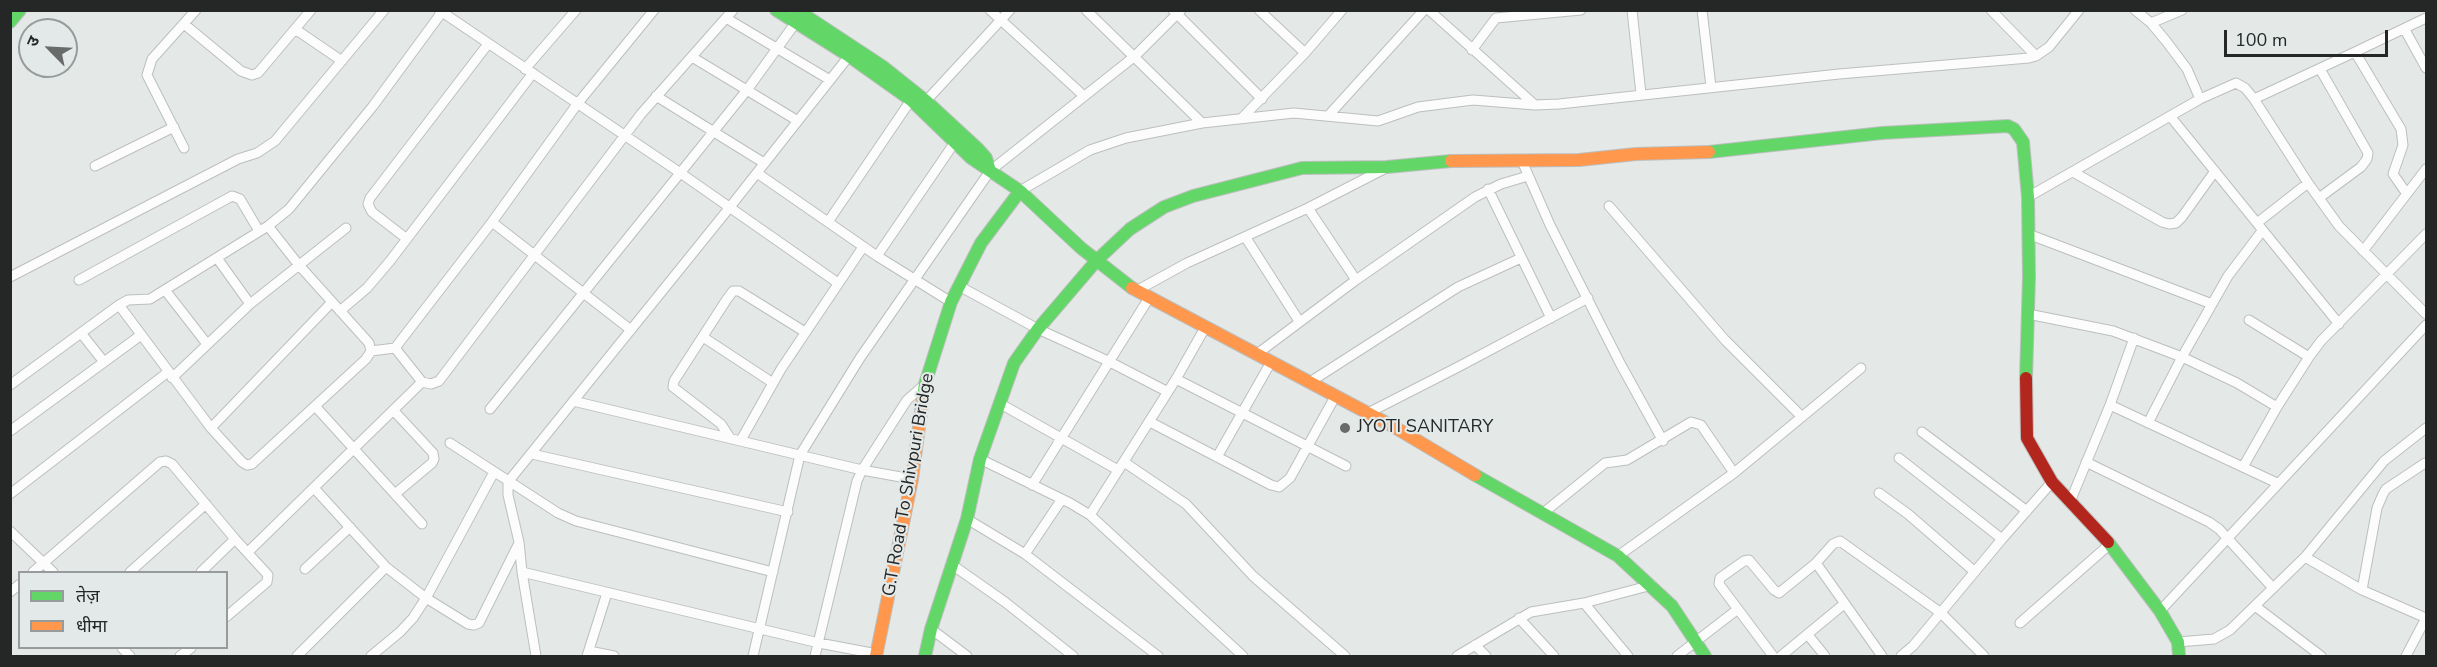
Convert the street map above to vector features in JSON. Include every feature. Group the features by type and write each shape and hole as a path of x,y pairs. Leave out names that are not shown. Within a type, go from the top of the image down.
{"street":[{"path":"10,22 20,10"},
{"path":"184,148 147,75 152,60 196,10"},
{"path":"184,24 241,70 252,75 258,73 311,10"},
{"path":"10,277 238,159 257,153 274,141 384,10"},
{"path":"340,311 367,288 407,239 576,10"},
{"path":"371,351 394,348 492,222 578,103 654,10"},
{"path":"776,10 800,14 882,66 926,101 986,158 990,171"},
{"path":"990,10 1084,96"},
{"path":"926,101 1010,10"},
{"path":"1086,10 1202,123"},
{"path":"1242,118 1305,53 1342,10"},
{"path":"1328,116 1426,10 1535,105"},
{"path":"1488,10 1491,22"},
{"path":"1472,50 1491,22 1499,17 1581,10"},
{"path":"1632,10 1641,94"},
{"path":"1702,10 1711,87"},
{"path":"1991,10 2036,56"},
{"path":"1020,191 1090,150 1126,138 1202,123 1294,113 1377,121 1418,107 1473,100 1535,105 2036,56 2049,47 2079,10"},
{"path":"2135,10 2151,23 2187,69 2200,99"},
{"path":"2151,23 2182,10"},
{"path":"1262,11 1305,53"},
{"path":"10,385 119,304 128,300 150,299 268,226 289,209 373,106 444,12 838,283"},
{"path":"753,657 800,455 860,358 990,171 1135,56 1177,12 1262,99"},
{"path":"394,348 422,382 431,384 439,381 656,96 730,14 778,48 830,80"},
{"path":"490,409 747,90 800,14"},
{"path":"800,14 849,56 911,100 971,158 1020,191 1081,248 1136,291 1336,395 1618,556 1652,585 1672,606 1705,657"},
{"path":"2254,99 2427,18"},
{"path":"295,29 342,61"},
{"path":"2404,30 2427,68"},
{"path":"407,239 372,212 368,204 370,198 488,44"},
{"path":"2355,52 2401,129 2403,145 2393,174 2407,194"},
{"path":"548,657 536,655 519,542 508,495 508,482 849,56"},
{"path":"692,57 798,121"},
{"path":"2319,198 2361,167 2368,153 2320,69"},
{"path":"2028,197 2200,99 2236,83 2245,88 2254,99 2308,183 2339,225 2427,314"},
{"path":"656,96 764,164"},
{"path":"828,222 911,100"},
{"path":"2170,116 2339,324"},
{"path":"925,657 931,629 967,519 980,459 1014,363 1038,329 1097,260 1138,222 1164,207 1193,196 1287,170 1322,167 1387,167 1464,160 1579,160 1636,154 1695,154 1882,133 2008,126 2020,135 2023,142 2028,197 2025,428 2030,445 2052,482 2110,544 2160,611 2178,642 2179,657"},
{"path":"95,166 174,127"},
{"path":"877,256 955,142"},
{"path":"1522,161 1621,365 1663,441"},
{"path":"1136,291 1194,259 1246,238 1387,167"},
{"path":"2363,251 2427,169"},
{"path":"2073,172 2169,224 2176,223 2215,171"},
{"path":"757,172 863,247 951,302"},
{"path":"1257,354 1356,279 1488,189 1528,176"},
{"path":"2148,423 2228,276 2260,227 2308,183"},
{"path":"1488,189 1551,318"},
{"name":"G.T Road To Shivpuri Bridge","path":"876,655 912,479 926,384 951,302 981,243 1020,191"},
{"path":"79,280 232,196 240,199 259,231"},
{"path":"1609,206 1725,340 1802,417"},
{"path":"1308,208 1356,279"},
{"path":"492,222 631,330"},
{"path":"119,304 211,428 242,462 247,465 252,464 366,359 371,351 369,343 298,264 268,226"},
{"path":"10,494 170,375 250,304 346,228"},
{"path":"2028,234 2212,304"},
{"path":"2243,467 2309,357 2427,234"},
{"path":"1246,238 1299,321"},
{"path":"741,440 805,332 863,247"},
{"path":"217,258 250,304"},
{"path":"1310,382 1458,287 1521,258"},
{"path":"959,286 1038,329 1168,392"},
{"path":"165,290 207,344"},
{"path":"730,438 721,424 673,387 674,381 727,299 736,290 805,332"},
{"path":"1032,485 1149,298"},
{"path":"1368,413 1588,298"},
{"path":"211,428 332,302"},
{"path":"2028,315 2113,331 2134,338 2182,357 2237,383 2277,407"},
{"path":"2249,320 2309,357"},
{"path":"2160,611 2277,483 2427,325"},
{"path":"1090,515 1150,422 1206,326"},
{"path":"81,333 104,362"},
{"path":"10,431 141,335"},
{"path":"703,337 773,383"},
{"path":"2070,502 2110,405 2134,338"},
{"path":"1217,457 1271,362"},
{"path":"1618,556 1734,473 1861,368"},
{"path":"1176,379 1346,466"},
{"path":"248,552 422,382"},
{"path":"815,657 851,503 862,470 907,400 926,384"},
{"path":"1150,422 1271,485 1279,487 1290,478 1336,395"},
{"path":"573,401 862,470 912,479"},
{"path":"999,403 1121,466 1186,504 1253,576 1344,657"},
{"path":"2110,405 2277,483"},
{"path":"315,406 422,524"},
{"path":"394,411 433,453 434,459 395,494"},
{"path":"1542,514 1605,464 1628,460 1663,441 1687,423 1698,422 1734,473"},
{"path":"2178,642 2205,641 2222,637 2305,557 2384,461 2427,429"},
{"path":"1922,432 2027,511"},
{"path":"450,443 558,513 576,521 773,572"},
{"path":"532,454 788,512"},
{"path":"1899,458 2002,539"},
{"path":"980,459 1090,515 1243,657"},
{"path":"35,571 160,462 166,461 172,464 266,572 268,579 228,615"},
{"path":"2086,462 2193,513 2219,529 2273,588"},
{"path":"2362,590 2377,508 2383,494 2386,489 2425,463"},
{"path":"371,657 400,632 426,598 494,472"},
{"path":"1901,657 1913,646 2052,482"},
{"path":"314,488 386,567 426,598 468,624 479,623 519,542"},
{"path":"1879,493 1908,514 1975,572"},
{"path":"1025,554 1062,499"},
{"path":"132,571 206,504"},
{"path":"967,519 1025,554 1158,657"},
{"path":"305,569 350,527"},
{"path":"10,531 52,571"},
{"path":"203,571 235,539"},
{"path":"1773,657 1718,582 1721,575 1744,561 1752,561 1774,591 1779,593 1816,563 1833,544 1840,541 1941,613 1962,631 1984,657"},
{"path":"2020,623 2110,544"},
{"path":"2305,557 2362,590 2426,618 2406,657"},
{"path":"1816,563 1882,657"},
{"path":"951,564 1005,602 1073,657"},
{"path":"297,657 386,567"},
{"path":"522,572 876,655"},
{"path":"1457,657 1531,612 1584,603 1652,585"},
{"path":"607,593 588,654 614,657"},
{"path":"1584,603 1628,657"},
{"path":"1781,657 1844,604"},
{"path":"2255,606 2321,657"},
{"path":"1677,657 1737,609"},
{"path":"1519,618 1554,657"},
{"path":"931,629 967,657"},
{"path":"1808,635 1825,657"},
{"path":"1475,645 1486,657"}],"traffic: fast":[{"path":"10,22 20,10"},
{"path":"776,10 849,56 911,100 971,158 1020,191 1081,248 1132,288"},
{"path":"797,10 882,66 926,101 978,149 986,158 990,171"},
{"path":"1709,152 1882,133 2008,126 2014,129 2023,142 2028,197 2029,277 2026,378"},
{"path":"925,656 931,629 967,519 980,459 1014,363 1038,329 1097,260 1130,229 1164,207 1193,196 1302,168 1387,167 1451,161"},
{"path":"923,397 951,302 981,243 1020,191"},
{"path":"1475,475 1618,556 1672,606 1705,656"},
{"path":"2108,542 2160,611 2178,642 2179,656"}],"traffic: slow":[{"path":"1451,161 1579,160 1636,154 1709,152"},
{"path":"1132,288 1396,428 1475,475"},
{"path":"876,656 912,479 923,397"}],"traffic: jam":[{"path":"2026,378 2027,438 2052,482 2108,542"}],"place":[{"name":"JYOTI SANITARY","path":"1345,428"}]}
